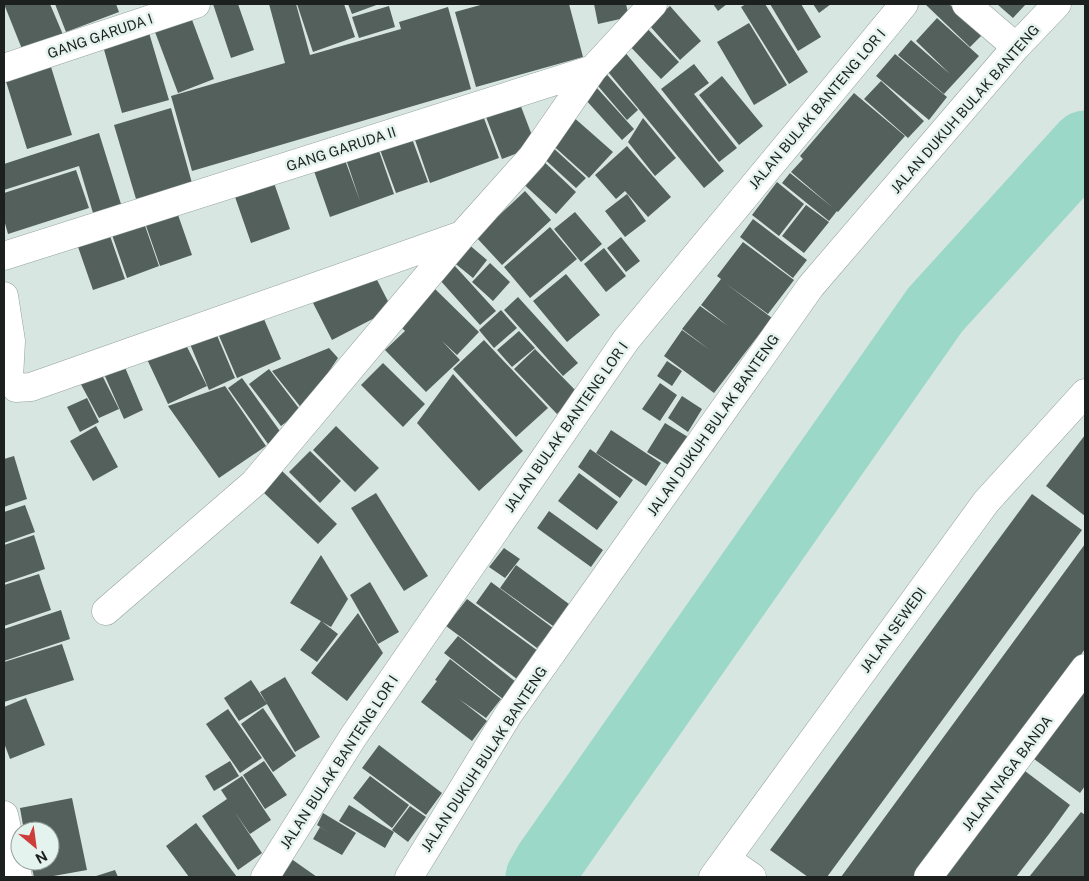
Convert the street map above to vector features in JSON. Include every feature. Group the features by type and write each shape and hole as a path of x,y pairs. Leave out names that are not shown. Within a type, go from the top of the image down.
{"street":[{"name":"GANG GARUDA I","path":"4,68 196,4"},
{"name":"GANG GARUDA II","path":"4,256 593,69 653,4"},
{"name":"JALAN BULAK BANTENG LOR I","path":"265,877 353,737 626,340 904,4"},
{"path":"966,4 1016,47"},
{"name":"JALAN DUKUH BULAK BANTENG","path":"409,877 508,716 811,286 1016,47 1057,4"},
{"path":"106,611 254,483 463,234 532,156 593,69"},
{"path":"4,296 8,378 16,388 31,387 463,234"},
{"name":"JALAN SEWEDI","path":"719,868 986,502 1085,393"},
{"name":"JALAN NAGA BANDA","path":"928,877 1085,668"},
{"path":"4,815 18,877"},
{"path":"719,868 752,877"}],"building":[{"path":"4,4 50,4 64,37 24,54"},
{"path":"55,4 116,4 119,12 66,32"},
{"path":"213,4 238,4 254,50 231,58"},
{"path":"269,4 296,4 310,55 401,29 399,22 448,7 471,89 192,171 171,96 285,63"},
{"path":"297,4 344,4 355,37 313,52"},
{"path":"348,4 379,4 352,14"},
{"path":"484,4 569,4 583,57 476,87 455,12"},
{"path":"594,4 626,4 629,17 598,24"},
{"path":"713,4 727,4 718,11"},
{"path":"746,4 765,4 808,72 789,84 741,7"},
{"path":"770,4 801,4 821,37 798,51"},
{"path":"813,4 831,4 819,13"},
{"path":"925,4 949,4 982,35 970,47"},
{"path":"997,4 1026,4 1013,18"},
{"path":"389,6 395,27 359,38 352,17"},
{"path":"670,6 701,41 680,60 649,25"},
{"path":"188,9 214,79 178,93 152,24"},
{"path":"937,18 979,56 944,94 898,55 911,40 950,74 916,41"},
{"path":"749,23 787,85 754,105 717,42"},
{"path":"644,25 679,62 661,79 626,42"},
{"path":"147,26 169,100 122,113 101,39"},
{"path":"624,51 724,171 704,188 604,67"},
{"path":"895,54 947,97 929,120 876,76"},
{"path":"48,57 72,135 27,149 4,75"},
{"path":"694,64 709,83 694,94 737,148 719,162 661,89"},
{"path":"603,70 638,110 627,120 592,79"},
{"path":"722,76 763,126 739,145 699,95"},
{"path":"881,81 924,121 908,138 864,99"},
{"path":"597,88 634,129 622,140 585,99"},
{"path":"854,93 905,136 838,212 791,172 803,159 800,156"},
{"path":"517,96 536,146 502,159 483,109"},
{"path":"171,108 192,183 136,199 114,125"},
{"path":"482,113 499,158 430,183 414,137"},
{"path":"571,115 613,152 589,178 548,141"},
{"path":"643,118 676,158 655,176 628,142"},
{"path":"99,133 121,204 93,213 79,166 4,190 4,164"},
{"path":"411,136 428,182 396,193 379,147"},
{"path":"549,144 586,178 576,188 539,154"},
{"path":"627,146 671,197 648,217 625,191 616,199 595,175"},
{"path":"378,148 394,194 330,217 314,171 345,160 360,201 346,159"},
{"path":"539,157 576,192 556,214 518,179"},
{"path":"76,170 89,208 8,234 4,220 4,193"},
{"path":"790,173 837,211 829,221 782,183"},
{"path":"273,180 290,229 251,243 234,194"},
{"path":"777,182 804,204 779,236 752,215"},
{"path":"525,191 551,220 502,265 476,237"},
{"path":"627,194 646,221 625,237 605,211"},
{"path":"806,205 829,222 804,253 782,236"},
{"path":"176,209 192,255 160,266 144,220"},
{"path":"575,212 602,244 581,262 554,229"},
{"path":"753,219 807,260 793,278 740,237"},
{"path":"143,220 159,266 127,278 111,232"},
{"path":"550,227 577,259 530,298 504,267"},
{"path":"109,233 125,279 93,290 77,244"},
{"path":"621,237 640,261 626,272 607,248"},
{"path":"743,242 794,280 768,314 725,283 772,318 714,393 664,356 682,330 710,350 682,329 700,306 728,326 701,305 721,279 717,276"},
{"path":"467,243 487,260 473,278 452,261"},
{"path":"604,248 626,276 606,292 584,264"},
{"path":"490,263 510,282 493,301 472,282"},
{"path":"454,265 496,311 480,325 439,279"},
{"path":"373,272 392,309 332,340 313,303"},
{"path":"566,274 600,315 567,342 533,301"},
{"path":"433,287 479,332 457,355 442,341 460,360 426,392 385,350 405,331 397,323"},
{"path":"518,297 578,363 563,376 504,310"},
{"path":"501,310 517,328 494,348 479,330"},
{"path":"261,312 281,359 237,378 217,331"},
{"path":"519,331 535,348 512,367 497,350"},
{"path":"216,333 235,378 209,390 190,344"},
{"path":"183,339 207,386 168,404 146,357"},
{"path":"484,340 548,408 516,437 453,369"},
{"path":"329,348 338,358 303,410 272,371"},
{"path":"535,349 578,393 557,414 514,369"},
{"path":"667,361 682,371 672,386 657,376"},
{"path":"383,363 425,404 403,427 361,385"},
{"path":"124,365 143,410 124,419 104,374"},
{"path":"98,367 119,409 99,418 77,377"},
{"path":"269,369 301,411 281,426 249,384"},
{"path":"453,374 523,451 479,491 417,423"},
{"path":"242,378 282,434 268,444 228,388"},
{"path":"660,383 677,395 660,421 642,409"},
{"path":"225,386 266,446 219,478 168,406"},
{"path":"682,396 702,409 688,432 668,418"},
{"path":"87,398 99,422 80,432 67,407"},
{"path":"665,423 688,437 670,466 647,452"},
{"path":"96,426 118,467 93,481 70,441"},
{"path":"336,426 379,468 355,492 313,450"},
{"path":"611,430 661,463 646,486 596,453"},
{"path":"1085,435 1085,516 1046,486"},
{"path":"590,449 633,480 620,498 578,467"},
{"path":"310,451 341,481 320,503 289,472"},
{"path":"14,456 27,499 4,507 4,459"},
{"path":"282,471 337,524 318,544 263,492"},
{"path":"579,473 618,502 597,530 558,501"},
{"path":"376,493 428,576 404,591 351,508"},
{"path":"1032,494 1082,530 827,877 808,877 770,850"},
{"path":"25,505 35,532 4,543 4,512"},
{"path":"549,511 603,550 591,567 537,528"},
{"path":"34,535 45,569 4,583 4,545"},
{"path":"1085,544 1085,649 917,877 841,877"},
{"path":"504,548 520,559 505,578 489,567"},
{"path":"321,555 348,599 331,627 290,603"},
{"path":"516,565 569,604 553,626 500,588"},
{"path":"39,574 51,610 4,626 4,585"},
{"path":"370,582 399,632 378,644 350,595"},
{"path":"491,582 553,628 537,648 476,603"},
{"path":"467,599 538,651 517,679 446,626"},
{"path":"61,610 70,639 4,661 4,629"},
{"path":"358,613 383,653 347,701 311,673"},
{"path":"321,621 338,634 317,662 300,650"},
{"path":"458,636 516,682 503,699 444,653"},
{"path":"62,644 74,680 4,702 4,662"},
{"path":"450,659 501,699 486,718 459,699 487,721 472,741 421,702 437,681 435,680"},
{"path":"285,677 320,737 295,752 260,692"},
{"path":"251,680 267,704 239,721 224,698"},
{"path":"1085,684 1085,786 1080,793 1030,756"},
{"path":"26,698 45,745 10,759 4,743 4,707"},
{"path":"263,708 296,756 273,772 241,724"},
{"path":"228,709 262,758 240,773 206,724"},
{"path":"379,745 442,793 426,815 362,768"},
{"path":"230,761 239,776 214,791 205,776"},
{"path":"264,761 287,795 265,809 243,775"},
{"path":"1021,768 1070,805 1049,834 1016,877 939,877"},
{"path":"242,776 271,820 250,834 234,811 262,853 238,870 202,816 227,799 221,790"},
{"path":"370,776 409,805 392,828 353,798"},
{"path":"72,798 87,870 48,877 34,877 32,871 60,871 60,821 22,821 20,808"},
{"path":"349,805 394,832 385,848 339,821"},
{"path":"410,806 426,817 408,842 392,830"},
{"path":"1081,812 1085,815 1085,877 1029,877"},
{"path":"323,813 356,833 342,855 313,839 320,827 330,833 317,825"},
{"path":"196,823 237,877 189,877 166,846"},
{"path":"290,858 317,877 276,877"},
{"path":"115,870 118,877 93,877"}],"waterway":[{"path":"540,877 935,310 1085,145"}]}
